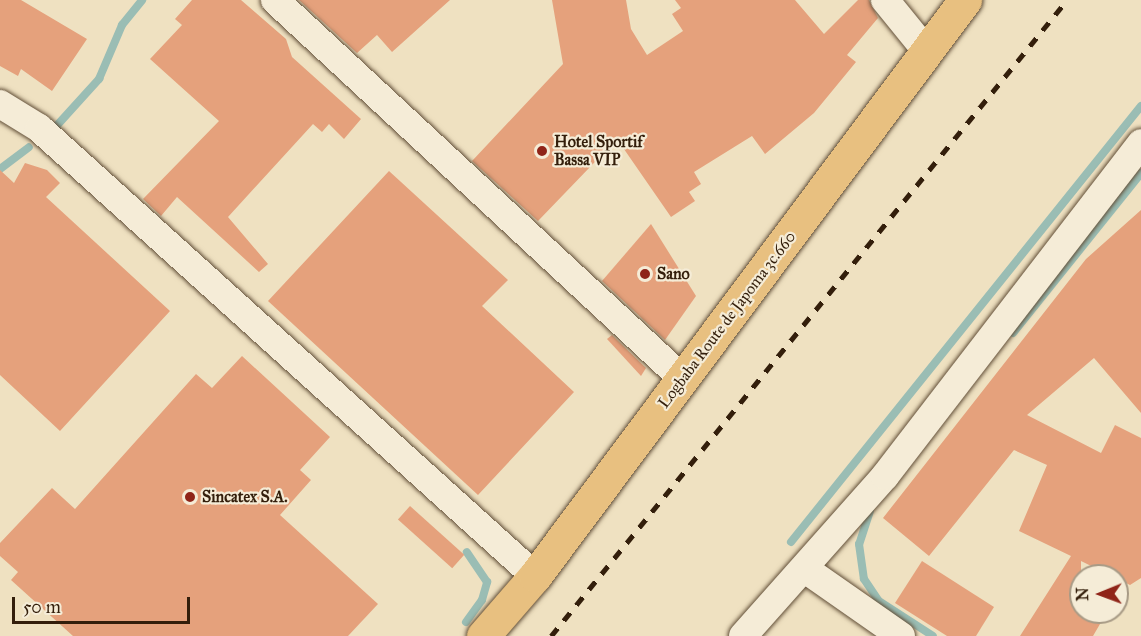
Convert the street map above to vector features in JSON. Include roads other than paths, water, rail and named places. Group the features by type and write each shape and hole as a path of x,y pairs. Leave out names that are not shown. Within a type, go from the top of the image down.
{"main road":[{"name":"Logbaba Route de Japoma 3c.660","path":"483,636 535,576 928,53 965,0"}],"street":[{"path":"275,0 683,379"},
{"path":"885,0 928,53"},
{"path":"0,104 39,128 535,576"},
{"path":"743,636 805,569 885,476 1141,143"},
{"path":"805,569 901,636"}],"waterway":[{"path":"51,132 99,79 122,25 142,0"},
{"path":"791,542 1141,106"},
{"path":"0,169 29,147"},
{"path":"1013,333 1141,173"},
{"path":"870,511 859,544 864,579 879,601 933,636"},
{"path":"466,622 482,600 487,582 467,552"}],"railway":[{"path":"551,636 1067,0"}],"place":[{"name":"Hotel Sportif Bassa VIP","path":"542,151"},
{"name":"Sano","path":"645,274"},
{"name":"Sincatex S.A.","path":"190,497"}]}
